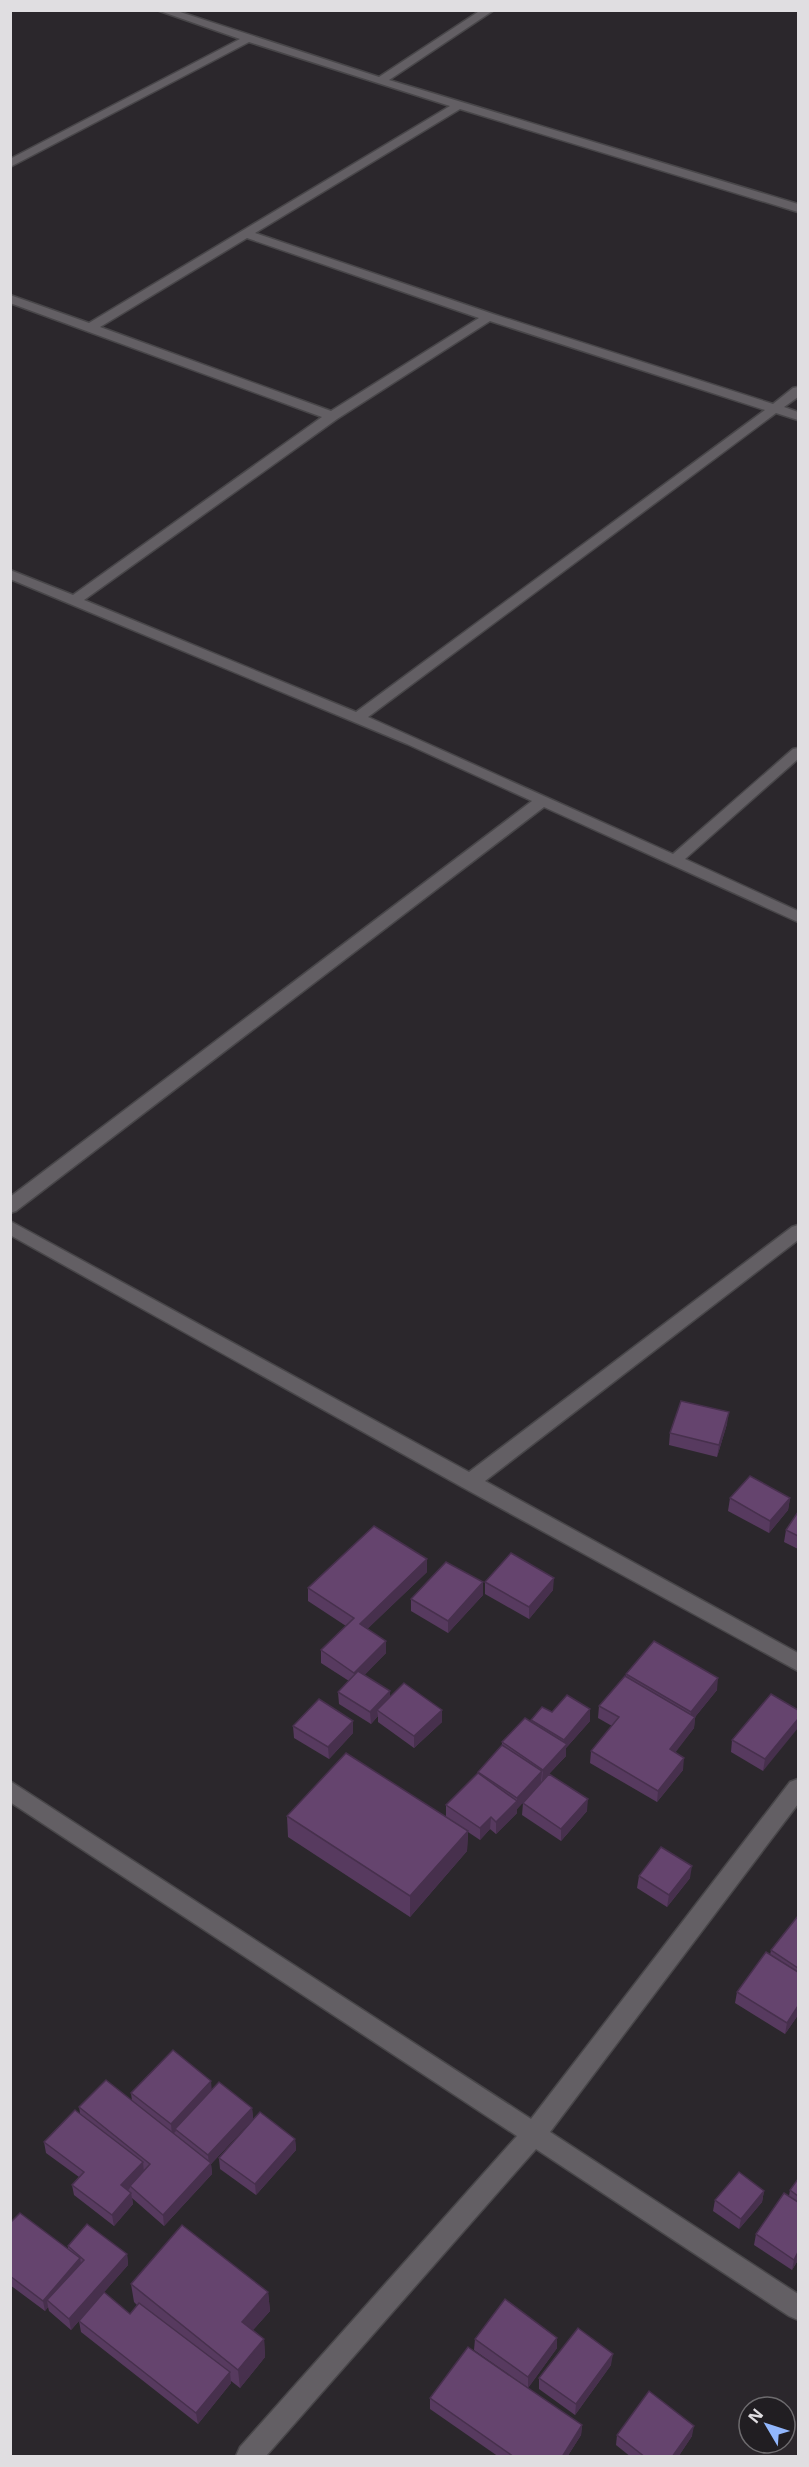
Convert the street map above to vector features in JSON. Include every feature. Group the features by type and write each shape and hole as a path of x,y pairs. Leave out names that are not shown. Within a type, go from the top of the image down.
{"street":[{"path":"162,10 380,81 798,208"},
{"path":"380,81 489,10"},
{"path":"10,164 249,38"},
{"path":"90,328 459,105"},
{"path":"245,234 489,317 798,416"},
{"path":"10,298 332,416"},
{"path":"75,600 332,416 489,317"},
{"path":"358,718 798,392"},
{"path":"10,574 358,718 798,917"},
{"path":"675,860 798,752"},
{"path":"10,1207 543,800"},
{"path":"10,1227 798,1663"},
{"path":"469,1482 798,1231"},
{"path":"249,2457 534,2134 798,1788"},
{"path":"10,1790 798,2308"}],"building":[{"path":"681,1401 729,1412 719,1445 670,1433"},
{"path":"750,1476 790,1498 770,1521 730,1498"},
{"path":"798,1512 798,1536 786,1530"},
{"path":"374,1526 427,1559 360,1624 386,1641 354,1673 321,1650 354,1618 308,1588"},
{"path":"511,1553 554,1578 529,1607 485,1582"},
{"path":"446,1562 483,1582 448,1621 411,1599"},
{"path":"654,1641 718,1678 691,1712 626,1674"},
{"path":"358,1671 390,1691 370,1712 338,1692"},
{"path":"625,1676 695,1717 670,1749 684,1758 658,1791 591,1751 619,1717 599,1706"},
{"path":"404,1683 442,1710 414,1736 377,1710"},
{"path":"771,1694 798,1710 798,1719 765,1759 732,1740"},
{"path":"567,1695 590,1709 564,1740 531,1720 542,1707 552,1712"},
{"path":"319,1699 353,1721 328,1747 293,1726"},
{"path":"525,1718 567,1744 543,1770 502,1742"},
{"path":"502,1745 542,1771 517,1798 478,1772"},
{"path":"346,1753 468,1831 410,1896 287,1816"},
{"path":"478,1773 517,1801 496,1822 491,1817 480,1828 446,1805"},
{"path":"549,1774 588,1799 561,1829 523,1803"},
{"path":"661,1847 692,1866 669,1895 639,1876"},
{"path":"798,1916 798,1968 771,1950"},
{"path":"766,1952 798,1972 798,2006 787,2023 737,1992"},
{"path":"173,2050 211,2081 171,2124 131,2093"},
{"path":"106,2080 211,2163 163,2215 130,2186 150,2164 79,2107"},
{"path":"219,2082 252,2108 208,2155 175,2129"},
{"path":"75,2110 143,2162 121,2185 131,2193 112,2215 72,2185 84,2172 44,2142"},
{"path":"260,2112 295,2139 255,2184 219,2158"},
{"path":"739,2172 764,2191 741,2219 715,2200"},
{"path":"798,2179 798,2196 790,2190"},
{"path":"784,2193 798,2202 798,2252 794,2260 756,2234"},
{"path":"20,2213 80,2258 43,2301 10,2276 10,2223"},
{"path":"87,2224 127,2254 69,2319 47,2300 84,2260 68,2246"},
{"path":"182,2225 268,2292 242,2322 264,2339 238,2370 131,2284"},
{"path":"104,2292 130,2314 139,2303 230,2372 196,2413 79,2321"},
{"path":"505,2299 557,2338 528,2377 475,2339"},
{"path":"578,2328 613,2354 576,2404 539,2378"},
{"path":"468,2347 582,2425 562,2457 514,2457 430,2398"},
{"path":"649,2391 694,2426 672,2457 645,2457 617,2435"}]}
